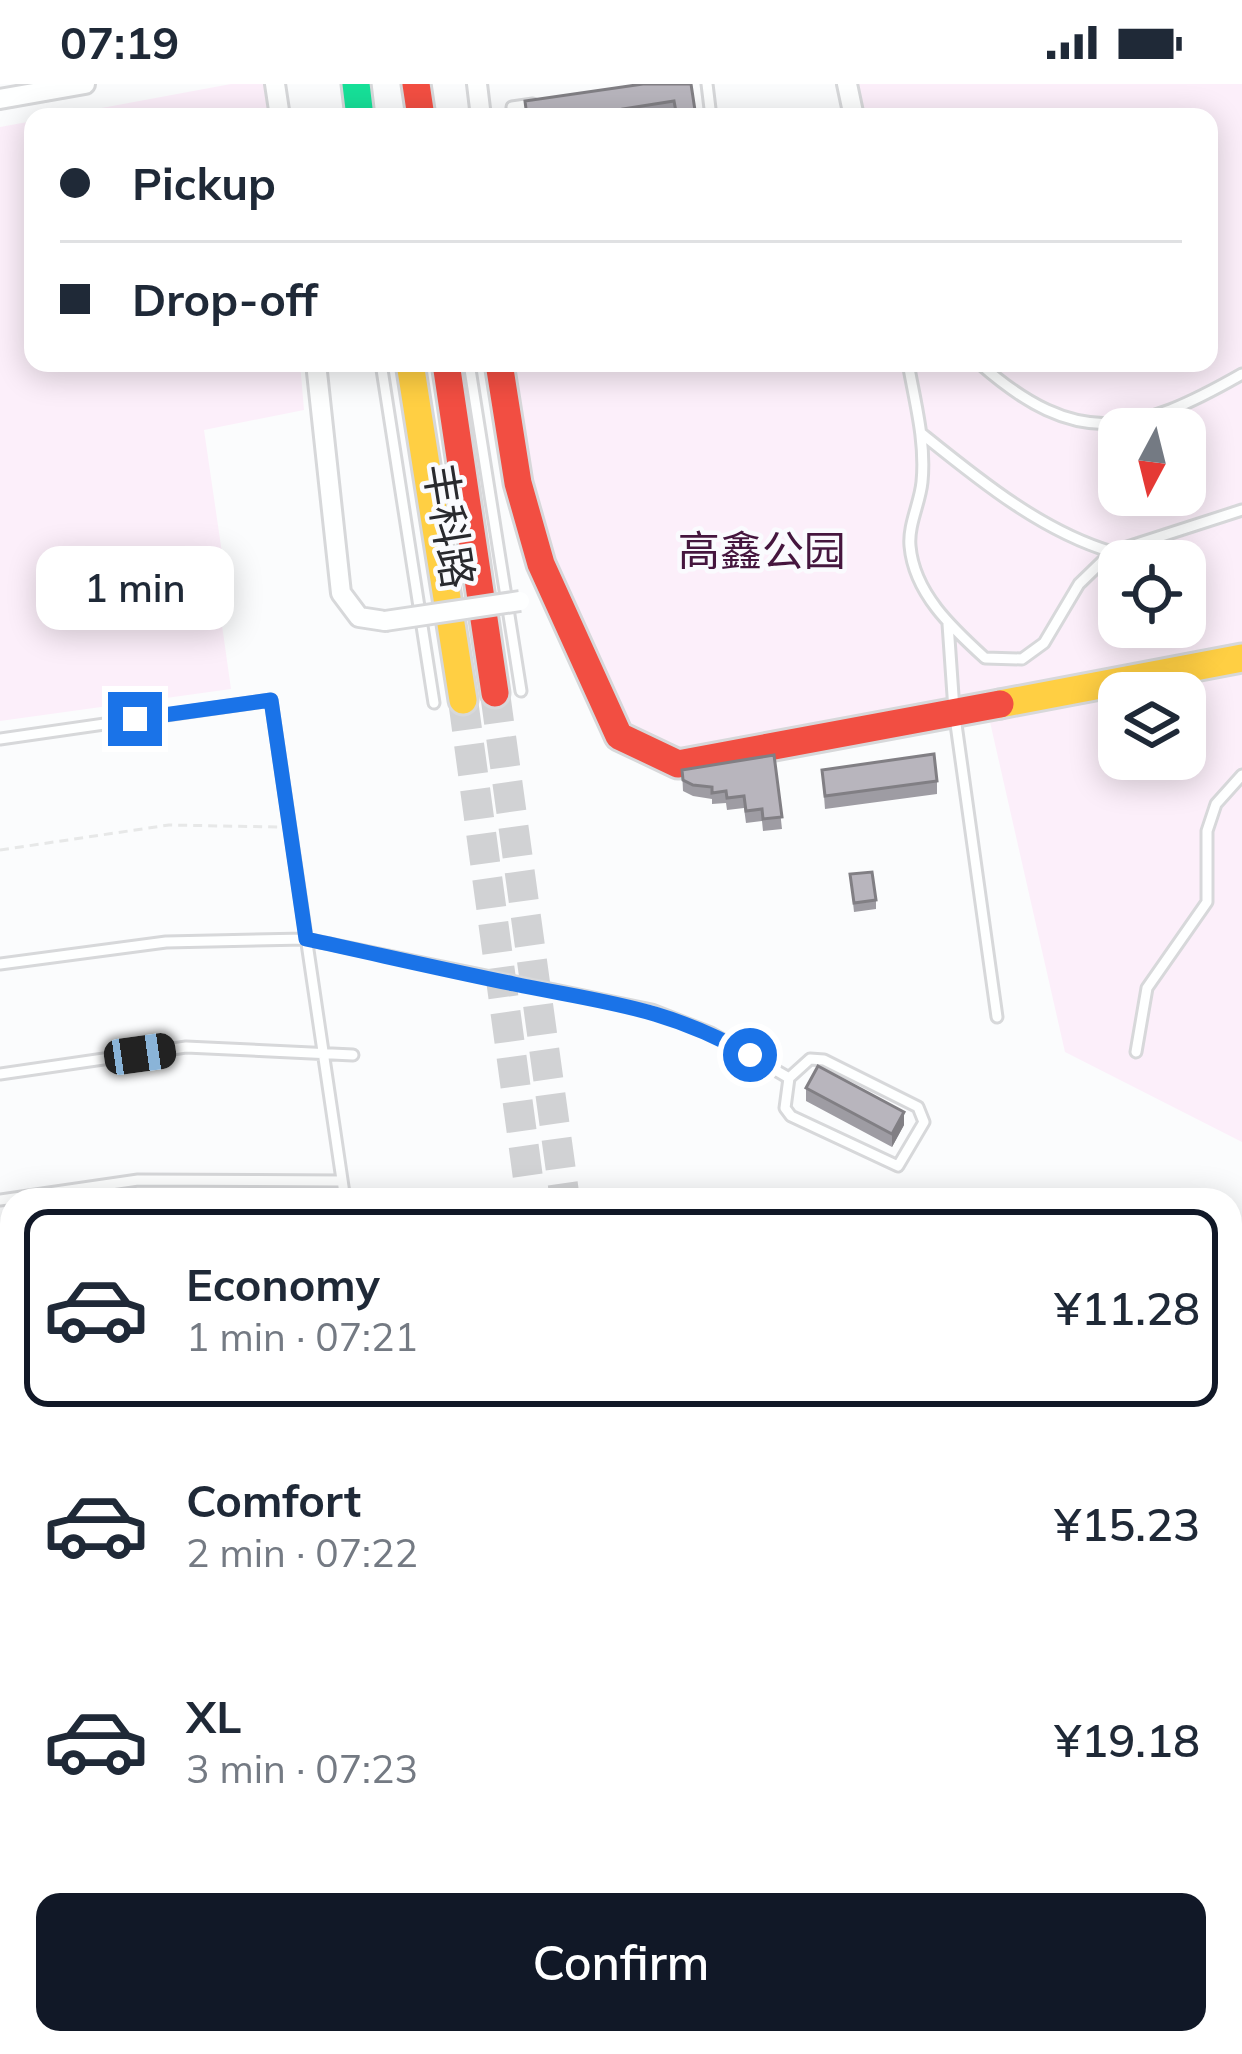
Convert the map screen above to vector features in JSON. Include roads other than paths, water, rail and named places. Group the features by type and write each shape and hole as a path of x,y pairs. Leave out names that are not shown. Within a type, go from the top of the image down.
{"street":[{"path":"0,98 85,84"},
{"path":"317,372 341,592 359,617 385,621 556,596"},
{"name":"丰科路","path":"411,372 463,700"},
{"name":"丰科路","path":"448,372 508,692"},
{"path":"500,372 518,483 556,596 620,736 678,764 1242,658"}],"lane":[{"path":"512,108 550,102"},
{"name":"丰科路","path":"382,372 434,703"},
{"name":"丰科路","path":"470,372 508,692"},
{"path":"910,372 921,433 922,482 909,542 917,579 948,624 986,658 1022,659 1044,643 1079,584 1098,566"},
{"path":"991,372 1046,412 1112,426 1174,412 1242,374"},
{"path":"921,433 977,478 1081,543 1098,548"},
{"path":"1148,540 1242,509"},
{"path":"948,624 954,710 998,1017"},
{"path":"0,739 271,700 343,1188"},
{"path":"1136,1052 1147,988 1207,902 1207,831 1216,804 1242,775"},
{"path":"0,964 166,942 306,939 652,1010 711,1033 789,1078"},
{"path":"0,1074 186,1047 353,1055"},
{"path":"810,1059 824,1060 919,1107 925,1122 907,1158 898,1166 880,1162 791,1116 785,1108 789,1078 810,1059"},
{"path":"80,1188 138,1180 342,1181"}],"tunnel":[{"path":"495,693 563,1188"},
{"path":"463,700 529,1188"}],"park label":[{"name":"高鑫公园","path":"762,551"}]}
